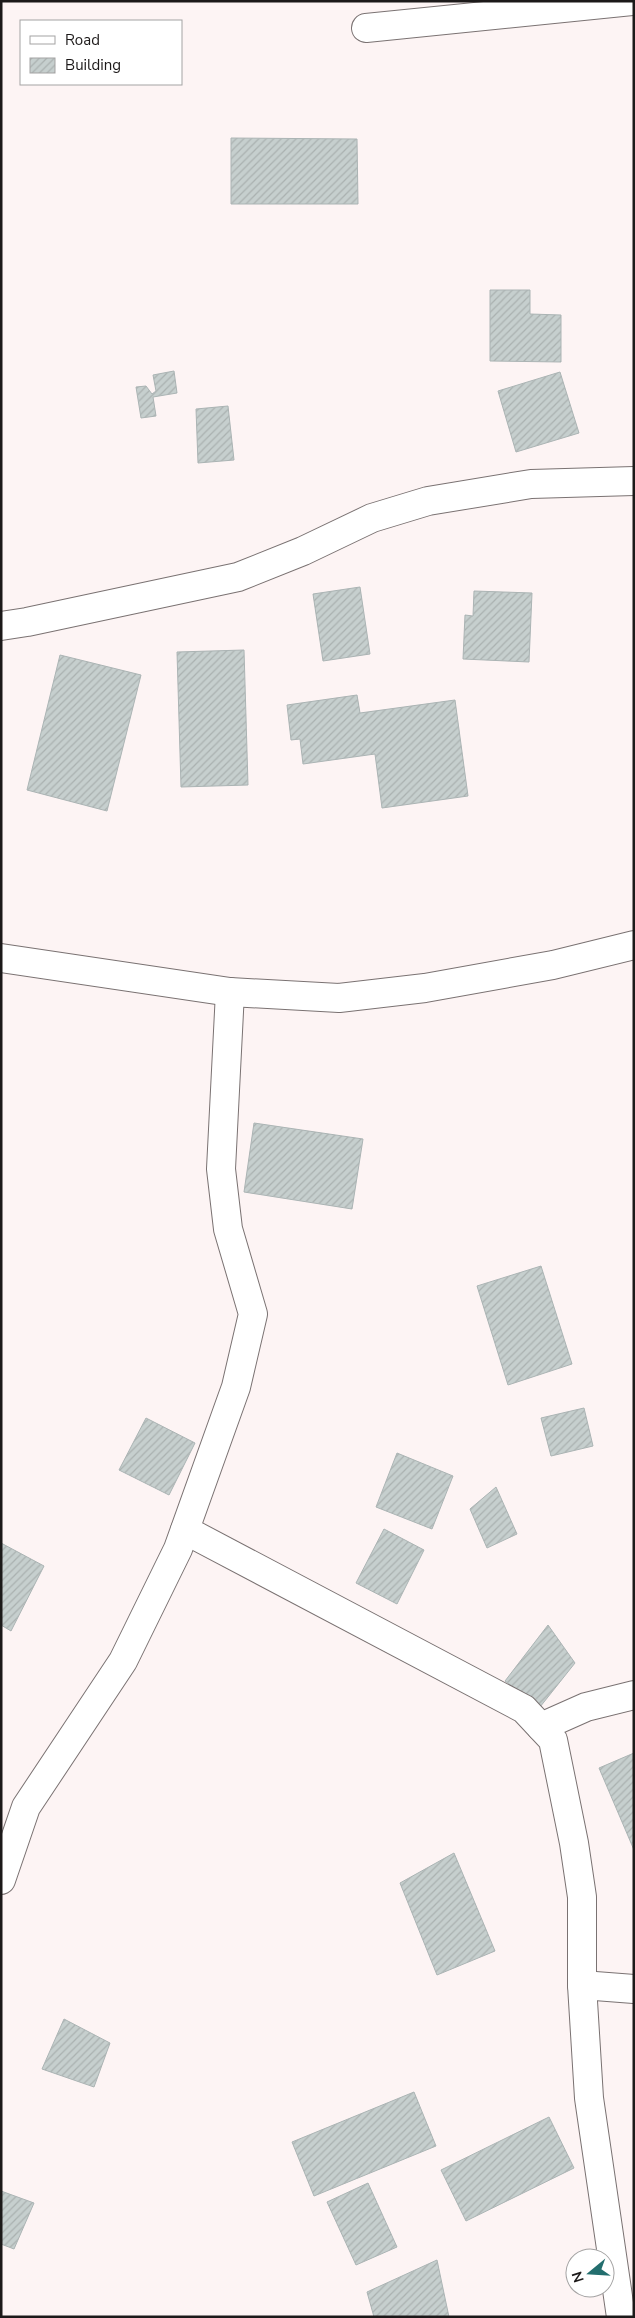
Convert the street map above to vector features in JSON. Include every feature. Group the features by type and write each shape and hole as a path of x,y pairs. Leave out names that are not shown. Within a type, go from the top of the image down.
{"street":[{"path":"366,28 632,1"},
{"path":"1,626 238,577 303,551 372,518 428,501 531,484 634,481"},
{"path":"1,958 230,992 339,998 425,988 553,965 634,945"},
{"path":"1,1880 26,1806 123,1661 178,1549 236,1387 253,1314 228,1229 222,1170 230,992"},
{"path":"185,1530 524,1709 553,1740 574,1842 582,1897 582,1985 589,2098 617,2315"},
{"path":"541,1727 586,1707 634,1695"},
{"path":"582,1985 634,1988"}],"building":[{"path":"231,138 357,139 358,204 231,204"},
{"path":"490,290 530,290 530,314 561,315 561,362 490,361"},
{"path":"174,371 177,393 153,397 156,416 141,418 136,387 146,386 152,394 156,391 153,375"},
{"path":"560,372 579,433 516,452 498,391"},
{"path":"228,406 234,460 198,463 196,409"},
{"path":"360,587 370,654 323,661 313,594"},
{"path":"474,591 532,593 529,662 463,659 465,615 473,616"},
{"path":"244,650 248,785 181,787 177,652"},
{"path":"60,655 141,675 107,811 27,790"},
{"path":"357,695 360,713 455,700 468,796 382,808 375,754 303,764 300,739 291,740 287,705"},
{"path":"254,1123 363,1139 352,1209 244,1192"},
{"path":"541,1266 572,1364 508,1385 477,1286"},
{"path":"584,1408 593,1446 551,1456 541,1418"},
{"path":"146,1418 195,1443 169,1495 119,1470"},
{"path":"397,1453 453,1476 432,1529 376,1507"},
{"path":"496,1487 517,1534 487,1548 470,1509"},
{"path":"384,1529 424,1550 397,1604 356,1583"},
{"path":"1,1543 44,1566 11,1631 1,1625"},
{"path":"548,1625 575,1663 540,1707 505,1681"},
{"path":"634,1753 634,1850 599,1768"},
{"path":"454,1853 495,1951 437,1975 400,1883"},
{"path":"64,2019 110,2043 94,2087 42,2069"},
{"path":"414,2092 436,2146 314,2196 292,2142"},
{"path":"549,2117 574,2168 466,2221 441,2170"},
{"path":"368,2183 397,2247 356,2265 327,2202"},
{"path":"1,2191 34,2203 14,2249 1,2244"},
{"path":"437,2260 449,2317 374,2317 367,2292"}]}
